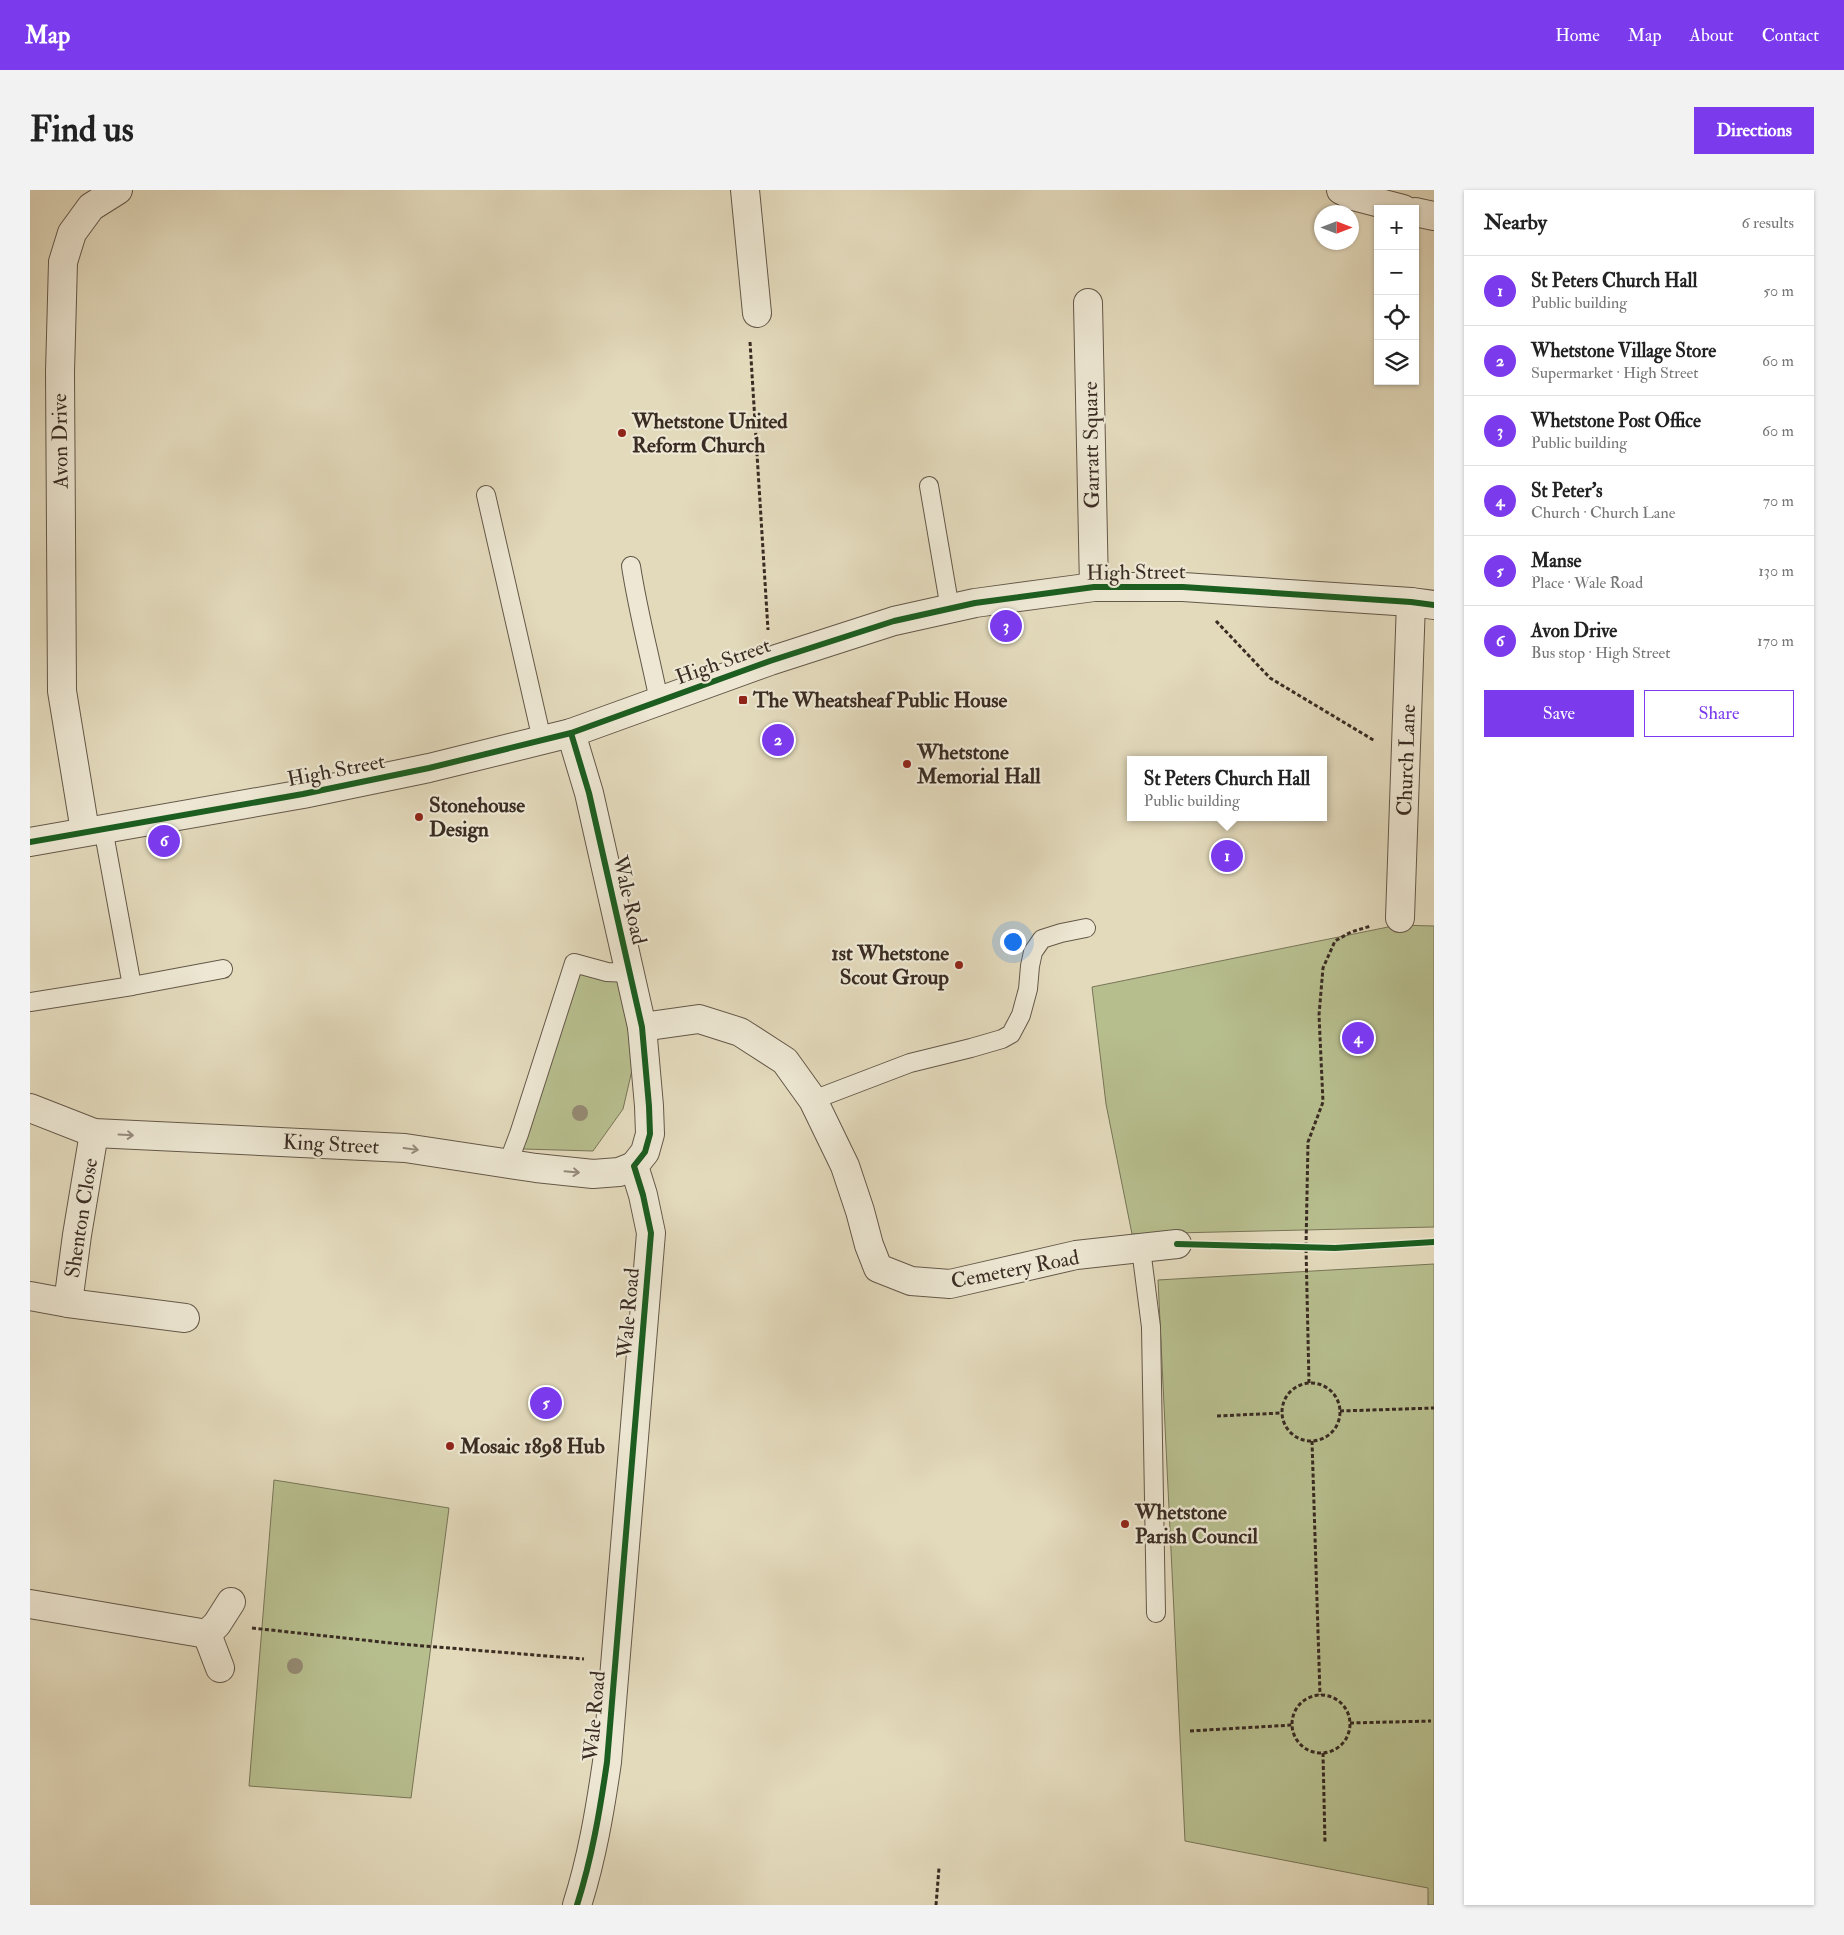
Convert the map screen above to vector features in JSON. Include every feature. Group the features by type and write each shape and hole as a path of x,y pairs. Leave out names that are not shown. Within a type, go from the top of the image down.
{"street":[{"name":"Avon Drive","path":"94,829 62,691 60,372 64,262 72,233 86,199 118,190"},
{"path":"745,190 757,313"},
{"path":"1341,190 1352,196 1388,205"},
{"path":"1419,213 1434,216"},
{"name":"Garratt Square","path":"1088,303 1094,587"},
{"name":"High Street","path":"30,842 94,829 303,794 429,768 571,733 770,661 894,622 975,602 1094,587 1183,587 1423,604"},
{"name":"Church Lane","path":"1400,918 1406,760 1423,604"},
{"name":"Wale Road","path":"571,733 589,793 642,1026 650,1134 645,1152 634,1166 643,1194 650,1233 607,1762 596,1835 577,1905"},
{"name":"Cemetery Road","path":"642,1026 699,1019 740,1032 785,1061 813,1100 845,1166 878,1268 911,1281 950,1284 1076,1255 1177,1244"},
{"name":"King Street","path":"30,1108 94,1133 405,1148 536,1168 593,1174 620,1172 634,1166"},
{"name":"Shenton Close","path":"68,1303 94,1133"},
{"name":"Shenton Close","path":"30,1296 68,1303 185,1318"},
{"path":"30,1604 218,1620 220,1668"}],"lane":[{"path":"929,486 950,609"},
{"path":"486,495 542,740"},
{"path":"631,566 636,602 647,641 659,701"},
{"path":"94,829 132,986"},
{"path":"813,1100 910,1063 1002,1039 1011,1034 1021,1015 1028,989 1033,952 1042,939 1061,932 1086,928"},
{"path":"508,1163 574,963 607,972 630,973"},
{"path":"30,1002 223,969"},
{"path":"1141,1249 1150,1327 1156,1614"}],"path":[{"path":"757,313 749,329 770,661"},
{"path":"1183,587 1270,678 1406,760"},
{"path":"1309,1383 1306,1247 1308,1142 1322,1102 1319,1015 1323,968 1335,941 1351,932 1400,918"},
{"path":"1296,1247 1316,1248"},
{"path":"1309,1383 1320,1385 1330,1391 1337,1400 1340,1411 1338,1422 1332,1432 1323,1438 1312,1441 1301,1439 1291,1434 1284,1424 1282,1413 1283,1402 1289,1393 1298,1386 1309,1383"},
{"path":"1340,1411 1434,1408"},
{"path":"1217,1416 1282,1413"},
{"path":"1312,1441 1320,1695"},
{"path":"218,1620 400,1644 616,1662"},
{"path":"1320,1695 1331,1697 1341,1703 1348,1712 1350,1723 1349,1734 1342,1744 1334,1750 1322,1753 1302,1746 1295,1736 1292,1725 1294,1714 1300,1704 1309,1698 1320,1695"},
{"path":"1350,1723 1431,1721"},
{"path":"1190,1731 1292,1725"},
{"path":"1322,1753 1325,1843"},
{"path":"936,1905 938,1868"}],"green space":[{"path":"1398,925 1434,926 1434,1227 1132,1234 1106,1104 1092,987"},
{"path":"574,963 629,973 642,1027 623,1109 593,1151 524,1149 508,1163"},
{"path":"1434,1264 1434,1905 1428,1905 1428,1888 1185,1841 1158,1280"},
{"path":"274,1480 449,1508 411,1798 249,1786"}],"cycle path":[{"path":"30,842 303,794 429,768 571,733 770,661 894,621 975,603 1094,587 1183,587 1434,605"},
{"path":"571,733 589,793 642,1027 650,1134 645,1152 634,1166 643,1195 651,1233 607,1762 595,1834 577,1905"},
{"path":"1177,1244 1335,1248 1434,1242"}],"place":[{"name":"Whetstone United Reform Church","path":"622,433"},
{"name":"Whetstone Post Office","path":"1006,626"},
{"name":"The Wheatsheaf Public House","path":"743,700"},
{"name":"Whetstone Village Store","path":"778,740"},
{"name":"Whetstone Memorial Hall","path":"907,764"},
{"name":"Stonehouse Design","path":"419,817"},
{"name":"Avon Drive","path":"164,841"},
{"name":"St Peters Church Hall","path":"1227,856"},
{"name":"1st Whetstone Scout Group","path":"959,965"},
{"name":"St Peter's","path":"1358,1038"},
{"name":"Manse","path":"546,1403"},
{"name":"Mosaic 1898 Hub","path":"450,1446"},
{"name":"Whetstone Parish Council","path":"1125,1524"}]}
